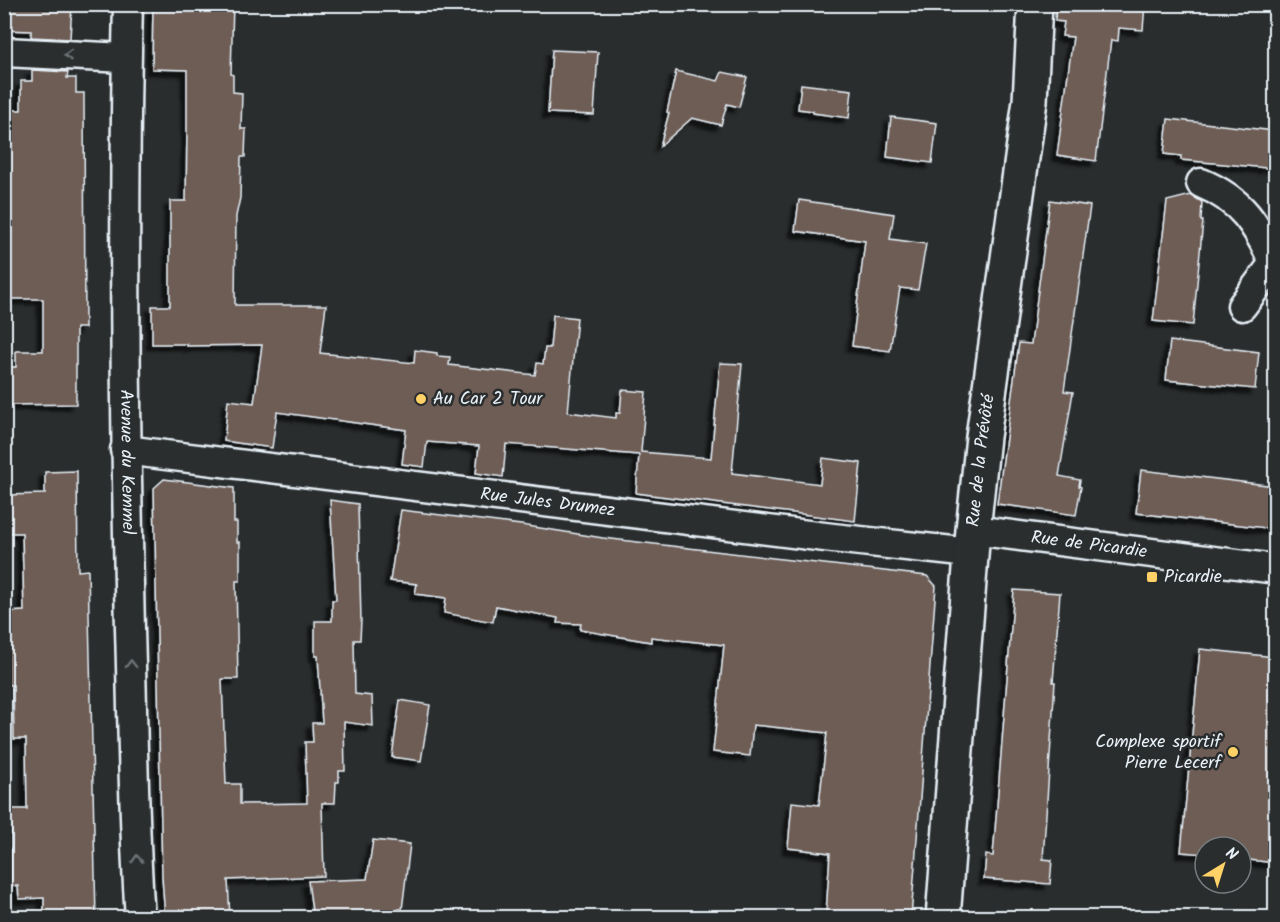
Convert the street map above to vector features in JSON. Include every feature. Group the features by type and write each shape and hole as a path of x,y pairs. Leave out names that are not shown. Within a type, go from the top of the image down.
{"street":[{"name":"Avenue du Kemmel","path":"128,4 125,450 135,834 140,918"},
{"name":"Rue de la Prévôté","path":"943,918 972,541 986,415 1030,101 1035,4"},
{"path":"4,52 126,58"},
{"path":"1201,183 1232,199 1244,211 1260,233 1274,264 1242,306"},
{"name":"Rue Jules Drumez","path":"125,450 833,538 972,541"},
{"name":"Rue de Picardie","path":"972,541 1275,569"}],"building":[{"path":"4,4 72,4 70,39 31,37 31,31 4,30"},
{"path":"153,4 233,4 231,74 233,75 233,92 242,93 241,129 246,129 245,157 241,157 240,198 236,216 235,305 326,305 320,353 414,363 415,350 450,357 449,365 535,375 537,363 543,364 545,348 550,348 553,315 577,318 568,412 616,418 616,413 620,413 622,390 646,392 641,452 711,458 720,363 742,364 732,473 820,484 823,458 861,463 855,521 636,493 639,455 506,444 503,477 476,473 479,446 427,442 424,467 402,464 406,430 277,412 272,448 224,441 228,400 254,403 262,345 152,344 152,306 170,306 170,201 186,201 187,127 187,70 152,69"},
{"path":"1056,4 1145,4 1143,30 1119,28 1118,41 1111,40 1096,161 1057,155 1073,37 1062,36 1064,22 1055,21"},
{"path":"552,50 598,52 594,115 548,113"},
{"path":"32,70 68,72 67,78 76,78 76,93 84,93 85,328 76,328 76,404 8,405 7,367 16,367 16,351 43,351 43,299 4,299 6,110 21,110 21,81 32,81"},
{"path":"676,71 718,81 722,72 747,77 739,107 727,104 721,125 692,118 660,146 669,113 667,112"},
{"path":"801,84 852,90 849,118 798,109"},
{"path":"891,117 937,123 932,163 887,157"},
{"path":"1168,119 1275,131 1275,167 1181,160 1181,156 1164,154"},
{"path":"1191,195 1202,202 1201,221 1203,221 1193,325 1153,321 1167,201"},
{"path":"799,200 894,214 890,239 926,244 918,290 900,288 890,351 852,346 865,241 795,231"},
{"path":"1050,200 1090,206 1064,391 1073,392 1059,476 1080,480 1076,515 997,504 1019,343 1031,344"},
{"path":"1170,341 1259,352 1255,389 1166,380"},
{"path":"1141,470 1275,486 1275,529 1136,513"},
{"path":"77,471 78,571 88,570 96,918 44,918 44,898 19,899 18,886 11,886 11,809 27,809 26,739 14,739 13,685 8,685 8,612 24,611 22,533 7,533 7,522 4,522 4,495 45,494 45,472"},
{"path":"164,479 234,488 234,522 237,522 237,542 240,542 240,581 236,581 238,679 222,679 226,784 240,784 240,804 307,803 305,742 313,742 312,723 322,723 318,656 315,656 315,621 332,621 332,600 336,600 330,500 358,504 361,620 360,640 354,640 355,694 372,696 373,726 344,722 345,771 339,771 335,803 322,803 324,876 228,880 230,918 165,918 162,877 154,488"},
{"path":"401,510 603,538 927,576 936,586 911,918 838,918 838,915 826,914 830,853 788,848 792,802 819,805 827,733 753,725 750,756 713,752 724,645 651,637 651,642 580,630 581,624 557,623 558,618 496,606 493,622 444,613 446,598 415,594 417,584 390,581"},
{"path":"1014,590 1060,593 1043,859 1052,860 1050,884 984,879 986,855 993,856"},
{"name":"Complexe sportif Pierre Lecerf","path":"1200,649 1275,657 1275,863 1253,860 1253,835 1193,835 1193,853 1181,852"},
{"path":"400,700 430,705 421,761 392,757"},
{"path":"373,840 410,844 402,910 399,909 398,918 313,918 308,881 367,879"}],"place":[{"name":"Au Car 2 Tour","path":"421,399"},
{"name":"Picardie","path":"1152,577"},
{"name":"Complexe sportif Pierre Lecerf","path":"1233,752"}]}
